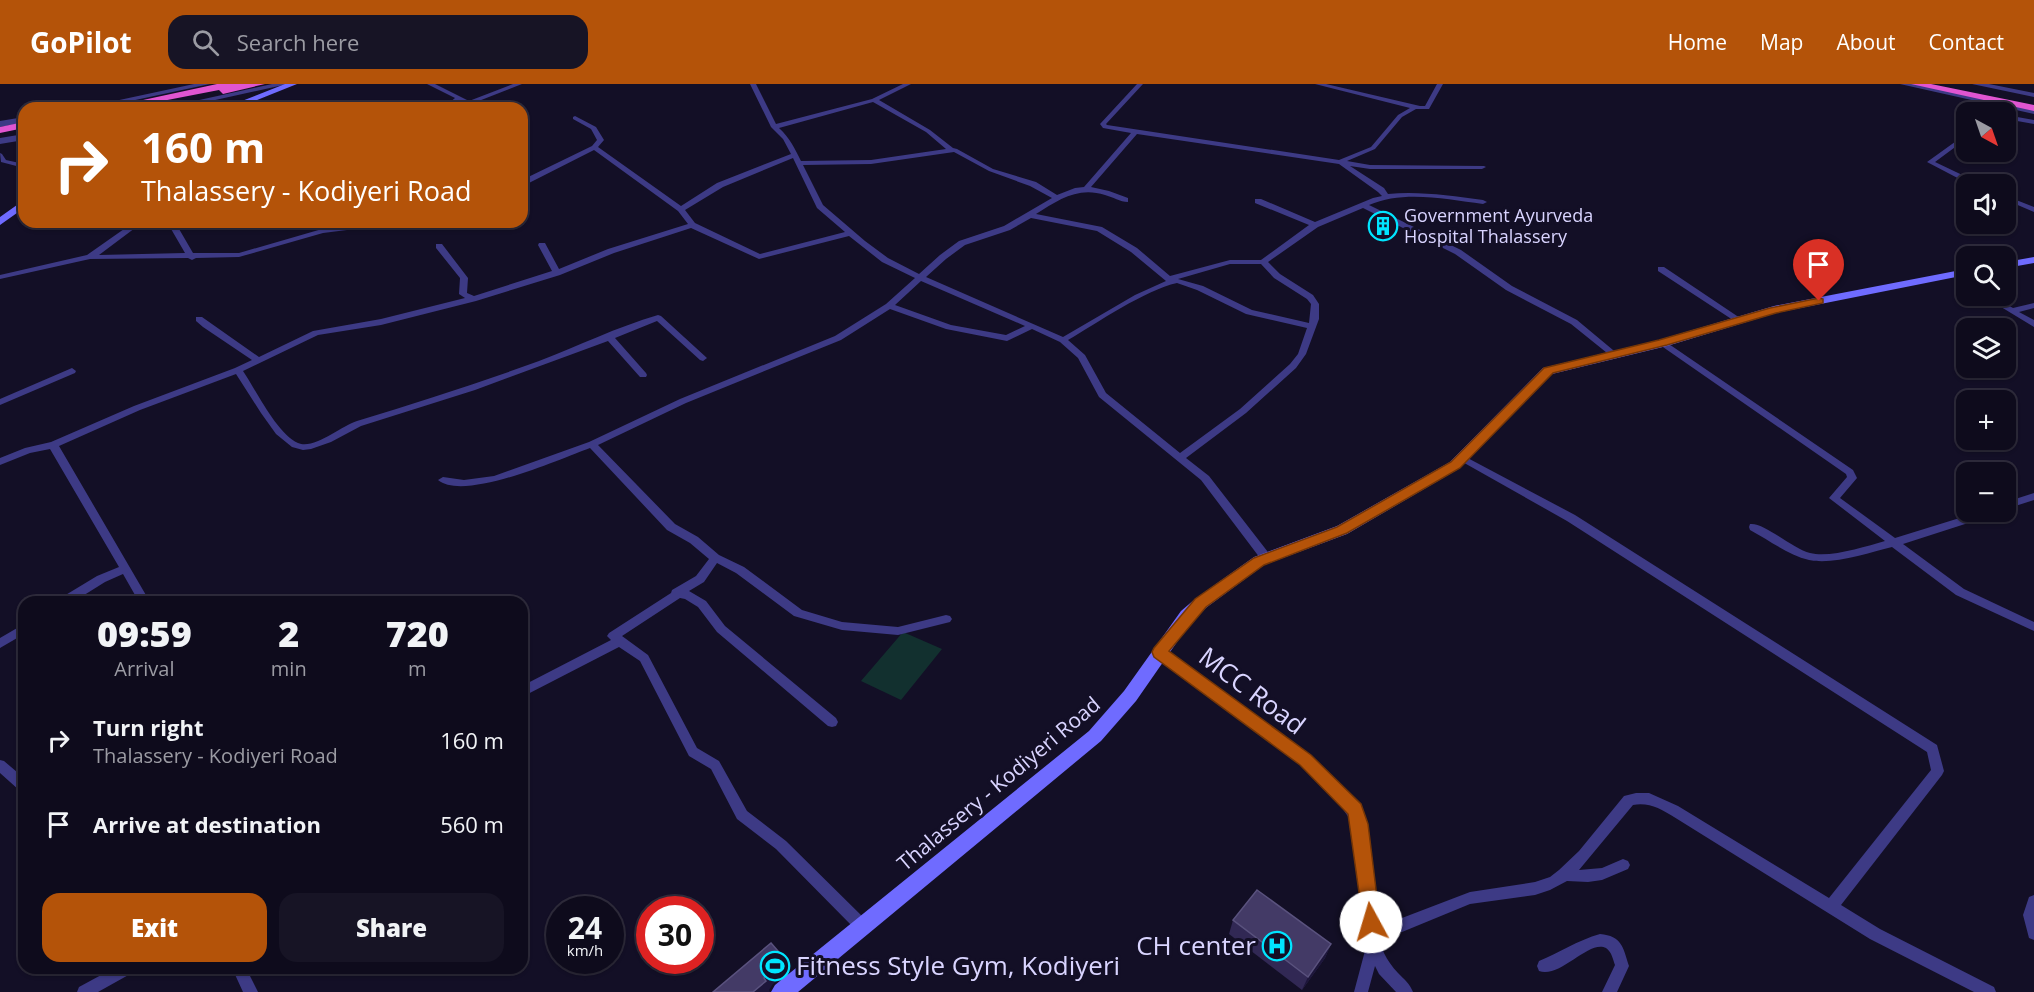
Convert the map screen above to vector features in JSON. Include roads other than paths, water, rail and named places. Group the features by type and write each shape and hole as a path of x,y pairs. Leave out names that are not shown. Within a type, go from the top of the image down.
{"highway":[{"path":"141,102 232,84"},
{"path":"169,102 260,84"},
{"path":"1916,84 2034,109"},
{"path":"1944,84 2034,102"},
{"path":"0,130 18,126"},
{"path":"0,135 18,132"}],"main road":[{"path":"246,102 293,84"},
{"path":"0,222 18,209"},
{"path":"2016,263 2034,260"},
{"name":"Thalassery - Kodiyeri Road","path":"782,992 861,925 1095,736 1111,720 1187,615 1200,603 1267,559 1342,530 1455,465 1548,371 1663,343 1774,310 1956,277"}],"street":[{"path":"116,102 206,84"},
{"path":"196,102 284,84"},
{"path":"430,84 467,102"},
{"path":"472,102 519,84"},
{"path":"753,84 774,127 786,138 796,154 820,206 885,260 1063,340 1082,357 1102,395 1120,412 1205,478 1229,506 1267,559"},
{"path":"774,127 874,100 908,84"},
{"path":"1140,84 1103,124 1111,130 1314,156 1339,163 1370,167 1482,167"},
{"path":"1318,84 1414,108 1427,108 1440,84"},
{"path":"1904,84 2034,109"},
{"path":"1976,84 2034,96"},
{"path":"454,102 459,98"},
{"path":"874,100 928,131 951,151"},
{"path":"1339,163 1373,148 1400,116 1414,108"},
{"path":"528,178 594,147 601,140 594,128 575,118"},
{"path":"2016,119 2034,122"},
{"path":"0,124 18,121"},
{"path":"1087,188 1134,133"},
{"path":"0,141 18,138"},
{"path":"1956,143 1930,162 1956,175"},
{"path":"594,147 681,209 692,225 759,257 850,233"},
{"path":"799,163 871,162 958,151 991,170 1033,184 1056,197"},
{"path":"0,154 3,161 18,165"},
{"path":"681,209 720,185 796,154"},
{"path":"1339,163 1382,190 1387,198"},
{"path":"443,480 464,483 495,479 592,444 694,397 838,338 889,306 959,245 994,234 1056,197 1087,188 1110,192 1125,200"},
{"path":"1063,340 1099,317 1171,280 1230,262 1263,262 1315,225 1363,205 1387,198 1412,195 1483,202"},
{"path":"1258,201 1315,225"},
{"path":"2016,202 2034,210"},
{"path":"1363,205 1458,252 1509,288 1574,322 1615,355"},
{"path":"1029,215 1099,229 1134,249 1171,280 1189,284 1267,318 1312,326"},
{"path":"0,462 28,450 53,445 137,408 238,370 316,333 381,322 473,298 557,273 611,251 692,225"},
{"path":"90,257 130,228"},
{"path":"174,228 192,258"},
{"path":"0,277 90,257 192,258 239,255 322,231 346,228"},
{"path":"542,245 557,273"},
{"path":"439,246 464,278 463,294 473,298"},
{"path":"1181,458 1243,411 1293,366 1302,354 1312,326 1315,304 1310,297 1277,276 1263,262"},
{"path":"1660,268 1739,320"},
{"path":"2013,311 2034,305"},
{"path":"889,306 949,327 1007,338 1032,326"},
{"path":"2004,306 2034,324"},
{"path":"238,370 282,436 297,446 315,445 350,427 448,399 658,318 702,358"},
{"path":"199,319 213,332 246,349 258,360"},
{"path":"609,338 643,375"},
{"path":"1663,343 1850,472 1852,478 1834,498 1890,542 1960,592 2034,627"},
{"path":"0,402 72,371"},
{"path":"592,444 671,527 694,540 715,558 740,570 798,613 842,626 898,631 946,619"},
{"path":"53,445 142,596"},
{"path":"1462,458 1571,518 1933,749 1938,771 1831,907"},
{"path":"2016,502 2034,496"},
{"path":"1754,527 1809,557 1825,557 1890,542 1956,522"},
{"path":"715,558 700,579 613,636 645,658 693,752 715,765 742,815 781,845 861,925"},
{"path":"73,596 101,579 126,569"},
{"path":"676,593 688,595 702,604 721,629 832,722"},
{"path":"0,644 18,632"},
{"path":"528,689 620,641"},
{"name":"MCC Road","path":"1160,652 1306,760 1355,810 1360,824 1374,947 1384,969 1406,992"},
{"path":"0,765 18,781"},
{"path":"1371,922 1391,926 1406,924 1470,897 1540,888 1565,874 1629,800 1640,796 1657,801 1679,813 1875,934 1989,992"},
{"path":"1565,874 1600,875 1614,871 1623,865"},
{"path":"2034,902 2030,915 2034,933"},
{"path":"1544,966 1552,966 1586,944 1600,940 1608,942 1620,955 1622,966 1609,992"},
{"path":"1361,992 1374,947"},
{"path":"84,992 116,974"},
{"path":"242,974 251,992"}],"place":[{"name":"Government Ayurveda Hospital Thalassery","path":"1383,226"},
{"name":"CH center","path":"1277,946"},
{"name":"Fitness Style Gym, Kodiyeri","path":"775,966"}]}
